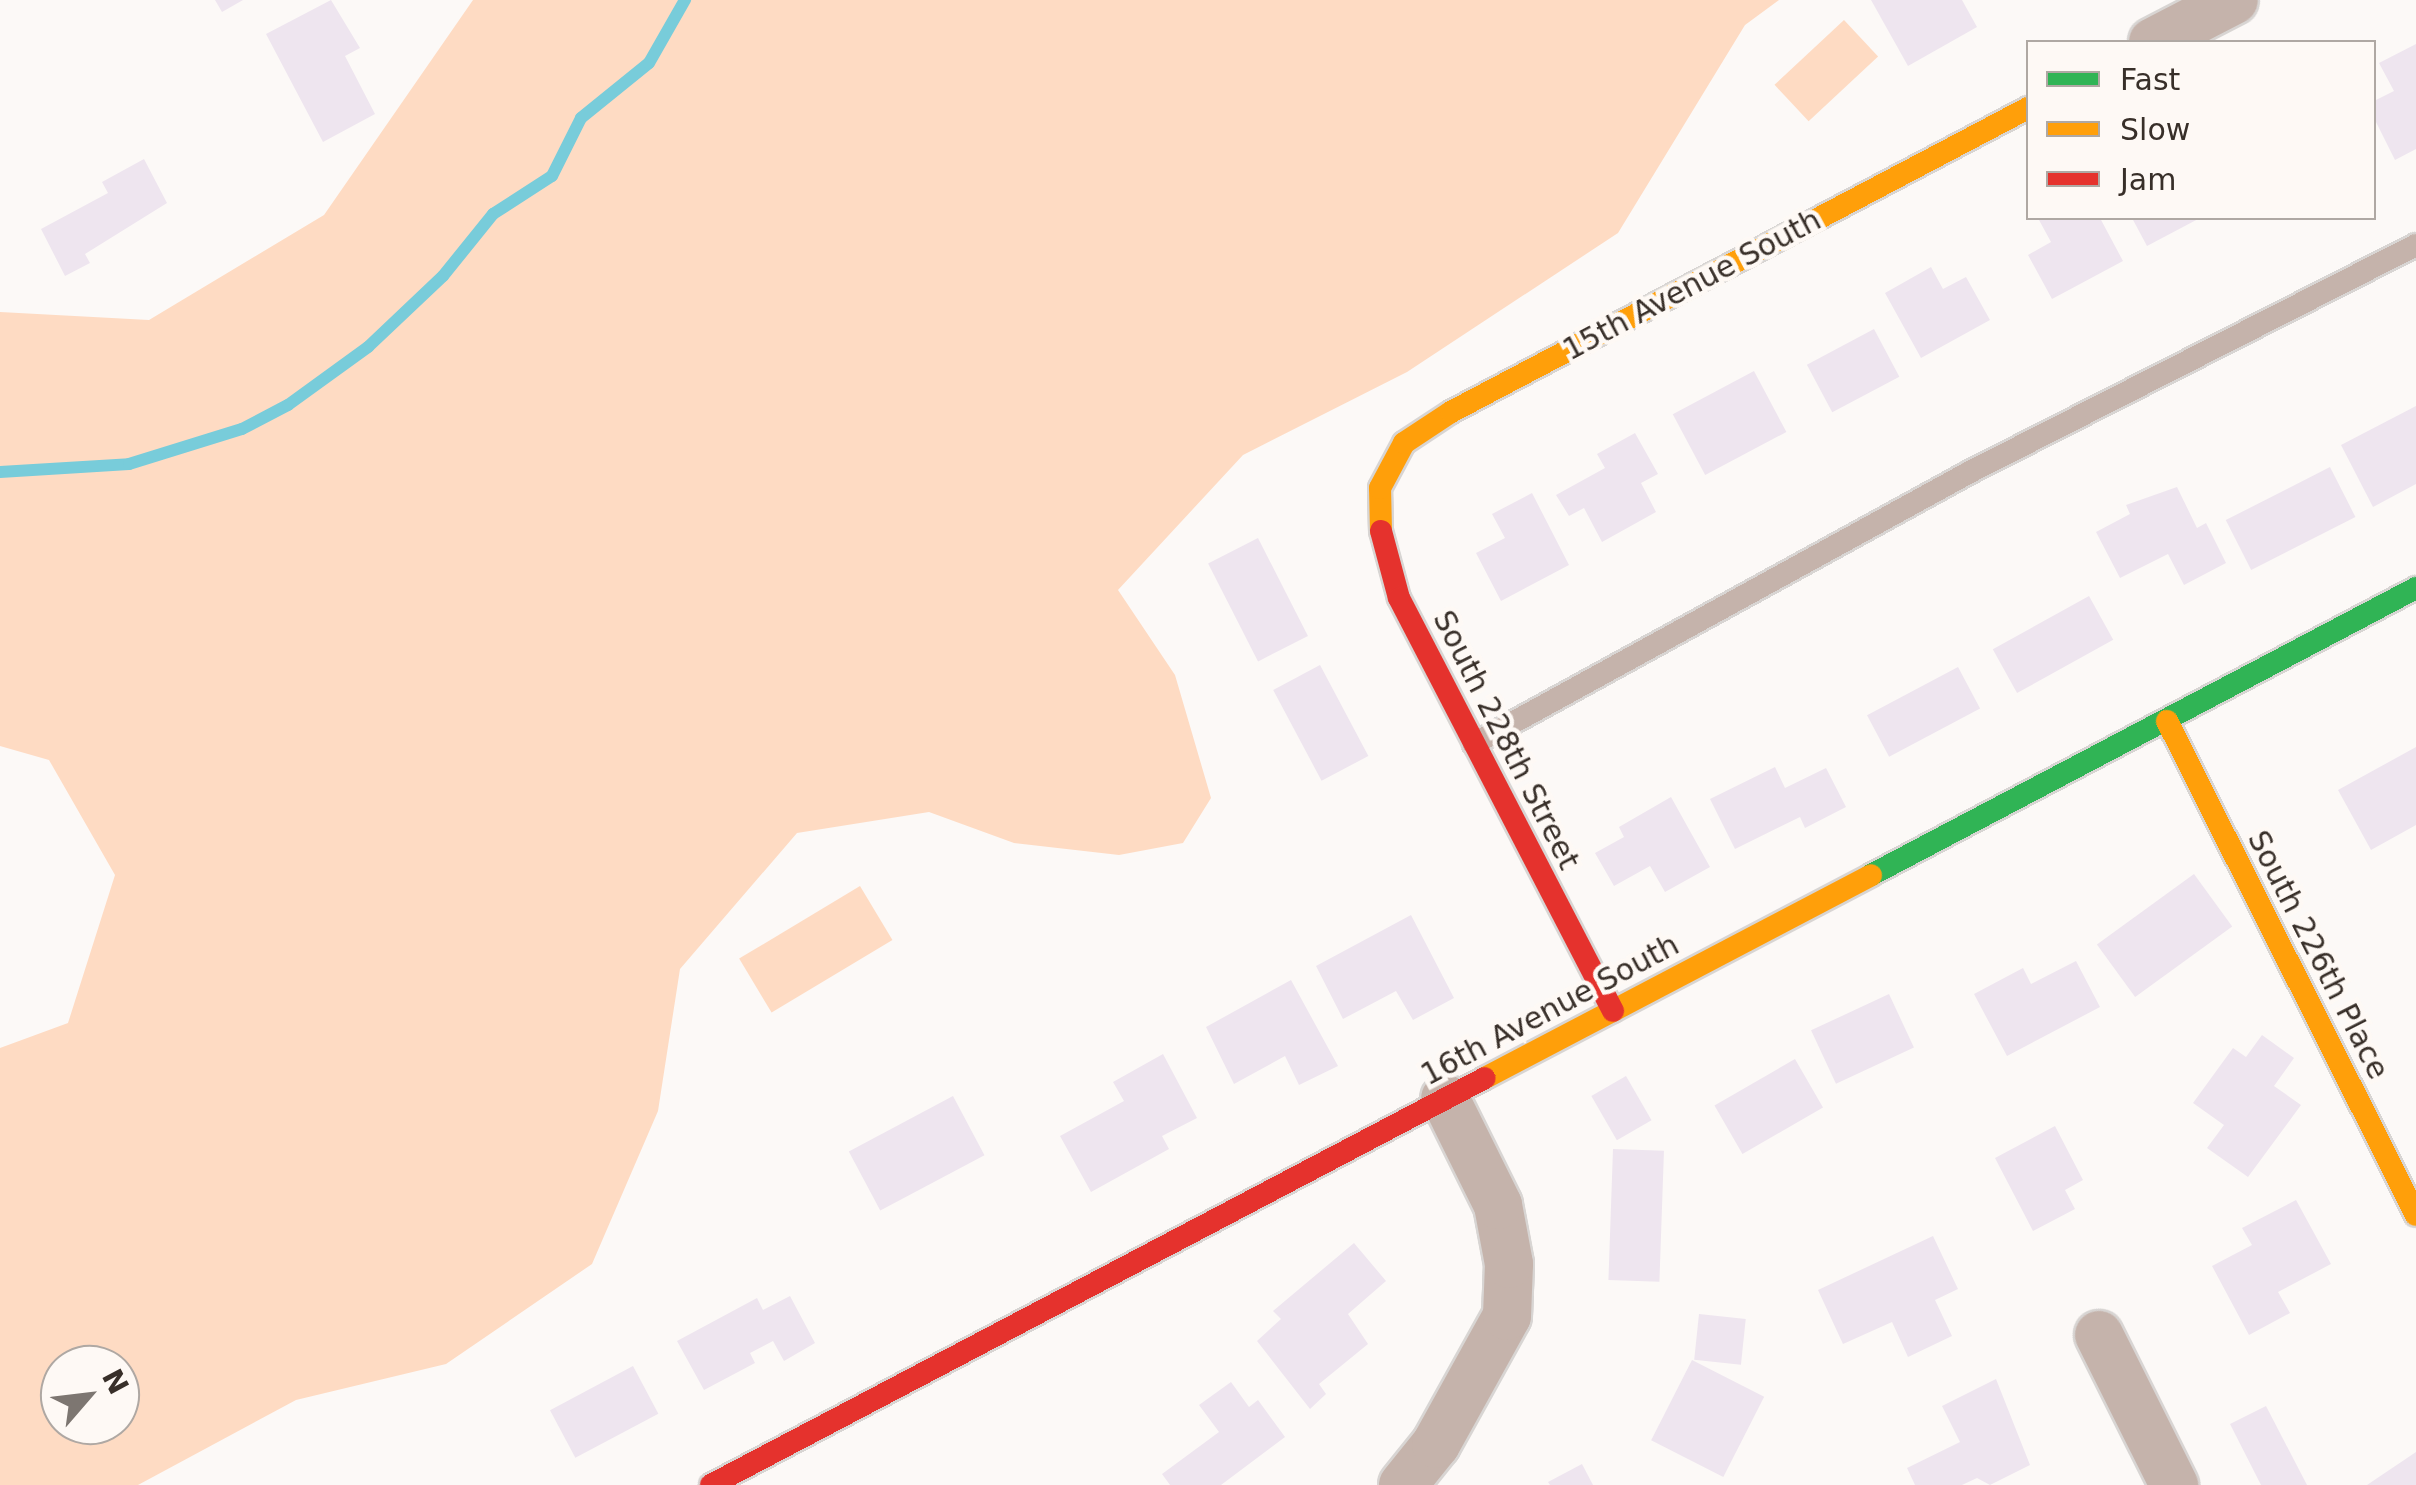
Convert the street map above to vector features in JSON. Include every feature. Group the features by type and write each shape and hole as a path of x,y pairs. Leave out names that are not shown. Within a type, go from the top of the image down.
{"street":[{"path":"2157,40 2234,0"},
{"name":"15th Avenue South","path":"1380,488 1404,443 1450,412 2026,109"},
{"name":"South 228th Street","path":"1380,488 1381,549 1399,598 1613,1011"},
{"name":"16th Avenue South","path":"711,1485 2416,588"},
{"name":"South 226th Place","path":"2167,721 2416,1215"},
{"path":"1403,1485 1464,1400 1507,1316 1509,1264 1498,1205 1446,1098"},
{"path":"2098,1335 2174,1485"}],"lane":[{"path":"1474,744 1970,472 2416,245"}],"shaded area":[{"path":"473,0 1779,0 1745,25 1618,233 1407,372 1243,455 1118,590 1175,675 1211,798 1183,843 1119,855 1014,843 929,812 797,833 680,969 658,1111 592,1264 446,1364 296,1400 138,1485 0,1485 0,1048 68,1023 115,875 49,760 0,746 0,312 149,320 324,215"},
{"path":"1844,20 1878,57 1809,121 1775,85"},
{"path":"860,886 892,940 772,1013 739,959"}],"building":[{"path":"215,0 243,0 222,12"},
{"path":"331,0 360,48 345,56 375,114 323,142 266,34"},
{"path":"1871,0 1962,0 1977,27 1908,66"},
{"path":"2416,44 2416,149 2395,160 2376,122 2376,100 2394,91 2379,63"},
{"path":"144,159 167,203 85,254 90,263 65,276 41,229 108,193 102,182"},
{"path":"2039,220 2101,220 2123,261 2052,299 2028,255 2051,242"},
{"path":"2133,220 2196,220 2147,246"},
{"path":"1931,267 1943,289 1966,277 1990,320 1921,358 1885,293"},
{"path":"1874,329 1899,377 1832,412 1807,365"},
{"path":"1754,371 1786,432 1705,475 1673,414"},
{"path":"2416,406 2416,484 2373,507 2341,445"},
{"path":"1635,433 1658,474 1641,483 1656,512 1602,542 1584,508 1569,516 1556,495 1605,468 1597,454"},
{"path":"2330,467 2355,517 2251,570 2226,520"},
{"path":"2177,487 2197,528 2206,523 2226,563 2184,585 2168,554 2120,578 2096,532 2130,514 2126,505"},
{"path":"1532,493 1569,565 1501,601 1476,553 1505,538 1492,514"},
{"path":"1258,538 1308,636 1258,661 1208,563"},
{"path":"2089,596 2113,640 2017,693 1993,649"},
{"path":"1320,665 1368,756 1322,781 1273,690"},
{"path":"1958,667 1980,708 1889,757 1867,715"},
{"path":"2416,747 2416,825 2371,850 2338,790"},
{"path":"1775,767 1785,788 1826,768 1846,807 1805,828 1800,817 1735,849 1710,799"},
{"path":"1671,797 1710,867 1665,892 1650,866 1614,886 1595,853 1624,837 1619,827"},
{"path":"2194,874 2232,927 2135,997 2097,945"},
{"path":"1411,915 1454,998 1413,1020 1396,991 1343,1019 1316,966"},
{"path":"2076,961 2100,1007 2007,1056 1974,994 2023,968 2031,984"},
{"path":"1291,980 1338,1066 1299,1085 1285,1056 1234,1084 1206,1027"},
{"path":"1889,994 1914,1047 1836,1084 1811,1030"},
{"path":"2262,1035 2294,1058 2274,1086 2301,1105 2248,1177 2207,1148 2224,1125 2193,1103 2233,1048 2246,1057"},
{"path":"1163,1054 1197,1118 1162,1136 1169,1149 1091,1192 1060,1136 1124,1101 1113,1082"},
{"path":"1795,1059 1823,1107 1742,1154 1714,1106"},
{"path":"1626,1076 1652,1120 1617,1140 1591,1096"},
{"path":"953,1096 984,1155 880,1211 849,1151"},
{"path":"2055,1126 2083,1180 2065,1190 2075,1209 2033,1231 1995,1158"},
{"path":"1613,1149 1664,1151 1659,1282 1608,1280"},
{"path":"2296,1200 2331,1264 2278,1292 2290,1313 2249,1335 2212,1266 2252,1245 2242,1228"},
{"path":"1933,1236 1958,1289 1935,1300 1952,1336 1908,1357 1892,1322 1843,1344 1818,1290"},
{"path":"1354,1243 1386,1281 1348,1314 1368,1344 1319,1384 1326,1394 1310,1409 1257,1341 1281,1319 1273,1311"},
{"path":"790,1296 815,1343 784,1361 773,1341 750,1353 755,1363 704,1390 677,1341 757,1298 763,1310"},
{"path":"1699,1314 1746,1319 1741,1365 1694,1360"},
{"path":"1692,1360 1764,1397 1723,1477 1651,1440"},
{"path":"633,1366 658,1414 575,1458 550,1410"},
{"path":"1996,1379 2030,1465 1990,1485 1977,1478 1962,1485 1915,1485 1907,1468 1960,1442 1942,1406"},
{"path":"1231,1382 1249,1407 1258,1400 1285,1437 1221,1485 1170,1485 1162,1474 1219,1432 1199,1405"},
{"path":"2266,1406 2307,1485 2261,1485 2230,1424"},
{"path":"2416,1452 2416,1485 2367,1485"},
{"path":"1582,1464 1593,1485 1548,1482"}],"waterway":[{"path":"0,472 129,464 242,429 288,405 368,347 443,276 493,214 552,176 581,118 649,63 685,0"}],"traffic: fast":[{"path":"1871,875 2416,588"}],"traffic: slow":[{"path":"1381,531 1380,488 1404,443 1451,412 2026,109"},
{"path":"2167,721 2416,1215"},
{"path":"1485,1078 1871,875"}],"traffic: jam":[{"path":"1381,531 1399,598 1613,1011"},
{"path":"711,1485 1485,1078"}]}
